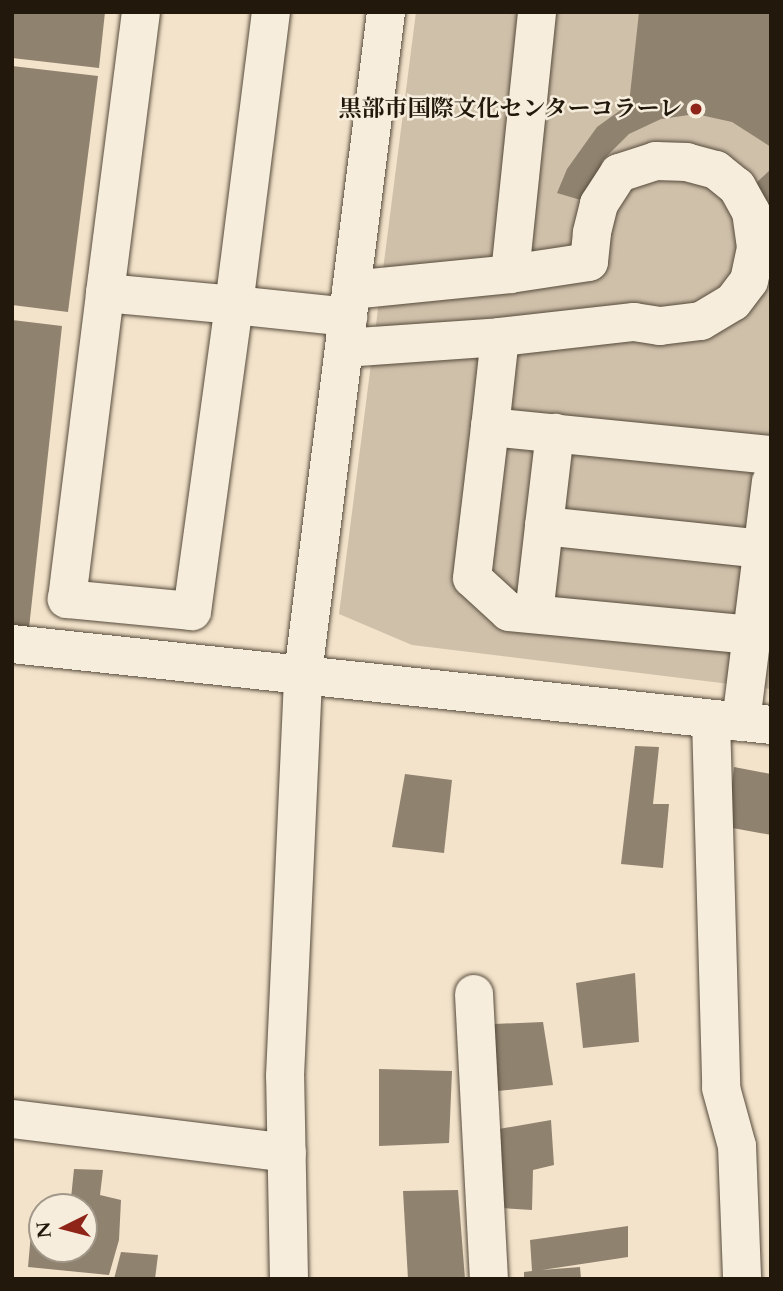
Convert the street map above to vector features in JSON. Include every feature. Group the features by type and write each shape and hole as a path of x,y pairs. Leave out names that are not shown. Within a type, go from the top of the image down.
{"street":[{"path":"141,12 67,599 192,611 271,12"},
{"path":"289,1279 285,1076 303,674 386,12"},
{"path":"510,274 537,12"},
{"path":"105,293 234,305 500,337 634,322 660,326 701,321 733,302 749,281 756,247 751,212 737,187 716,170 687,162 656,161 619,173 599,204 589,262 510,274 347,318"},
{"path":"500,337 472,578 509,612 752,635"},
{"path":"490,427 771,455"},
{"path":"534,614 555,433"},
{"path":"742,1279 737,1146 721,1088 741,722 771,482"},
{"path":"544,526 763,549"},
{"path":"12,644 741,722"},
{"path":"474,994 489,1279"},
{"path":"12,1119 287,1153"}],"shaded area":[{"path":"416,12 771,12 771,689 412,645 339,614"}],"building":[{"path":"12,12 105,12 99,68 12,58"},
{"name":"黒部市国際文化センターコラーレ","path":"639,12 771,12 771,147 732,122 696,114 661,119 629,134 603,160 584,201 557,193 567,169 597,127 629,104"},
{"path":"12,66 98,76 68,312 12,305"},
{"path":"771,169 771,220 755,184"},
{"path":"12,320 62,326 29,628 12,626"},
{"path":"635,746 659,747 653,804 669,804 663,868 621,864"},
{"path":"734,767 771,774 771,835 727,827"},
{"path":"405,774 452,780 444,853 392,847"},
{"path":"635,973 639,1042 583,1048 576,983"},
{"path":"543,1022 553,1085 498,1091 494,1024"},
{"path":"379,1069 452,1071 449,1143 379,1146"},
{"path":"551,1120 554,1165 533,1170 532,1210 502,1208 499,1129"},
{"path":"74,1169 103,1170 100,1195 121,1200 119,1240 109,1275 28,1267 28,1263 98,1263 98,1193 72,1193"},
{"path":"458,1190 465,1279 408,1279 403,1191"},
{"path":"628,1226 628,1257 542,1270 580,1267 581,1279 524,1279 524,1272 532,1271 530,1240"},
{"path":"121,1252 158,1255 155,1279 114,1279"}],"place":[{"name":"黒部市国際文化センターコラーレ","path":"696,109"}]}
